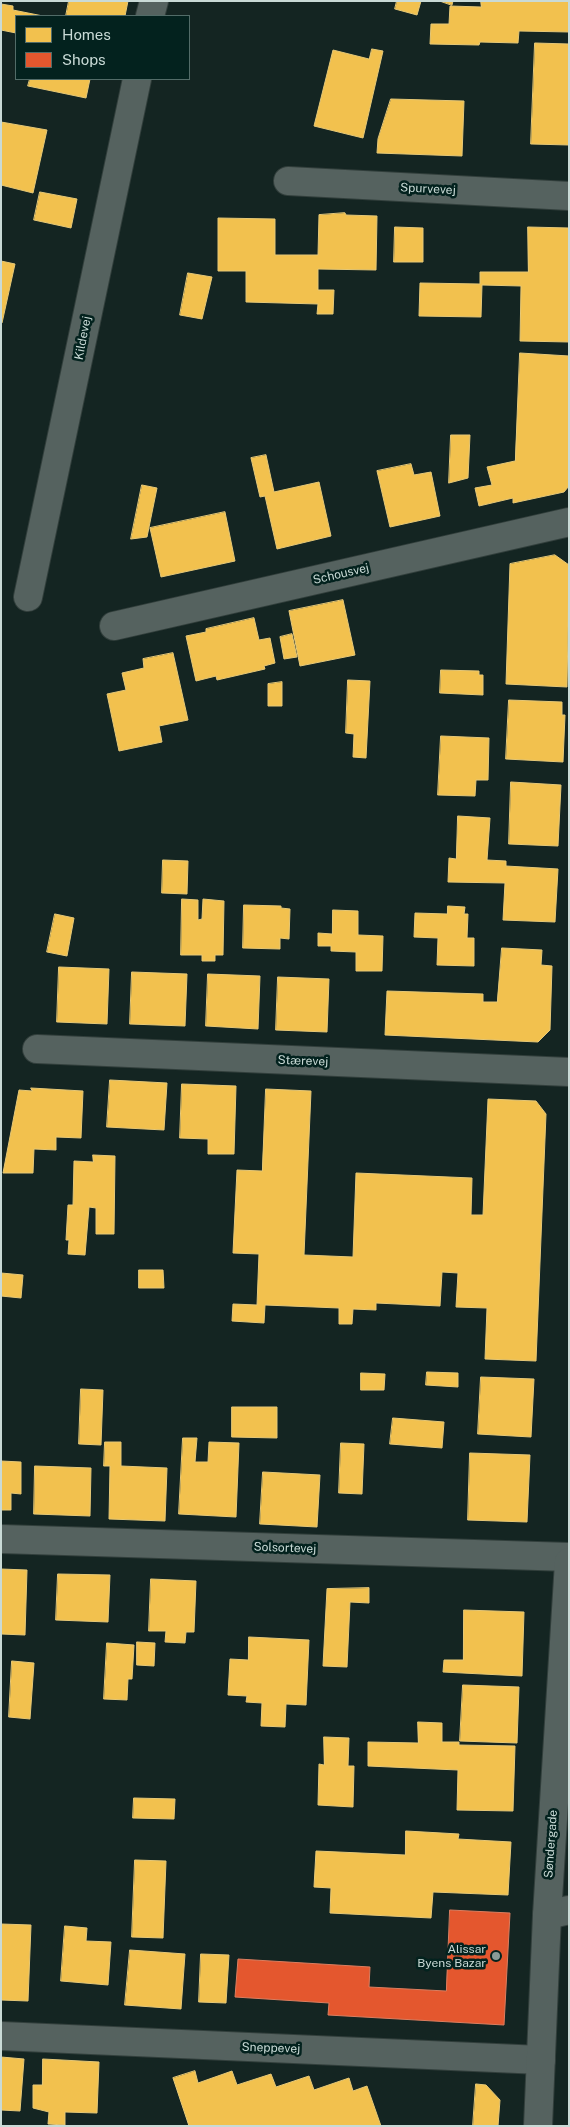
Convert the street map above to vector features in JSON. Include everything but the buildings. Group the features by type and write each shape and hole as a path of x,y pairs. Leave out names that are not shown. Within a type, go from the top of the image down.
{"street":[{"path":"150,15 154,1"},
{"name":"Kildevej","path":"28,597 138,80"},
{"name":"Spurvevej","path":"288,181 569,196"},
{"name":"Schousvej","path":"114,626 569,522"},
{"name":"Stærevej","path":"37,1049 569,1072"},
{"name":"Solsortevej","path":"1,1539 569,1557"},
{"name":"Søndergade","path":"538,2126 540,2060 558,1912 569,1562"},
{"name":"Sneppevej","path":"1,2036 540,2060"}],"place":[{"name":"Alissar Byens Bazar","path":"496,1956"}]}
